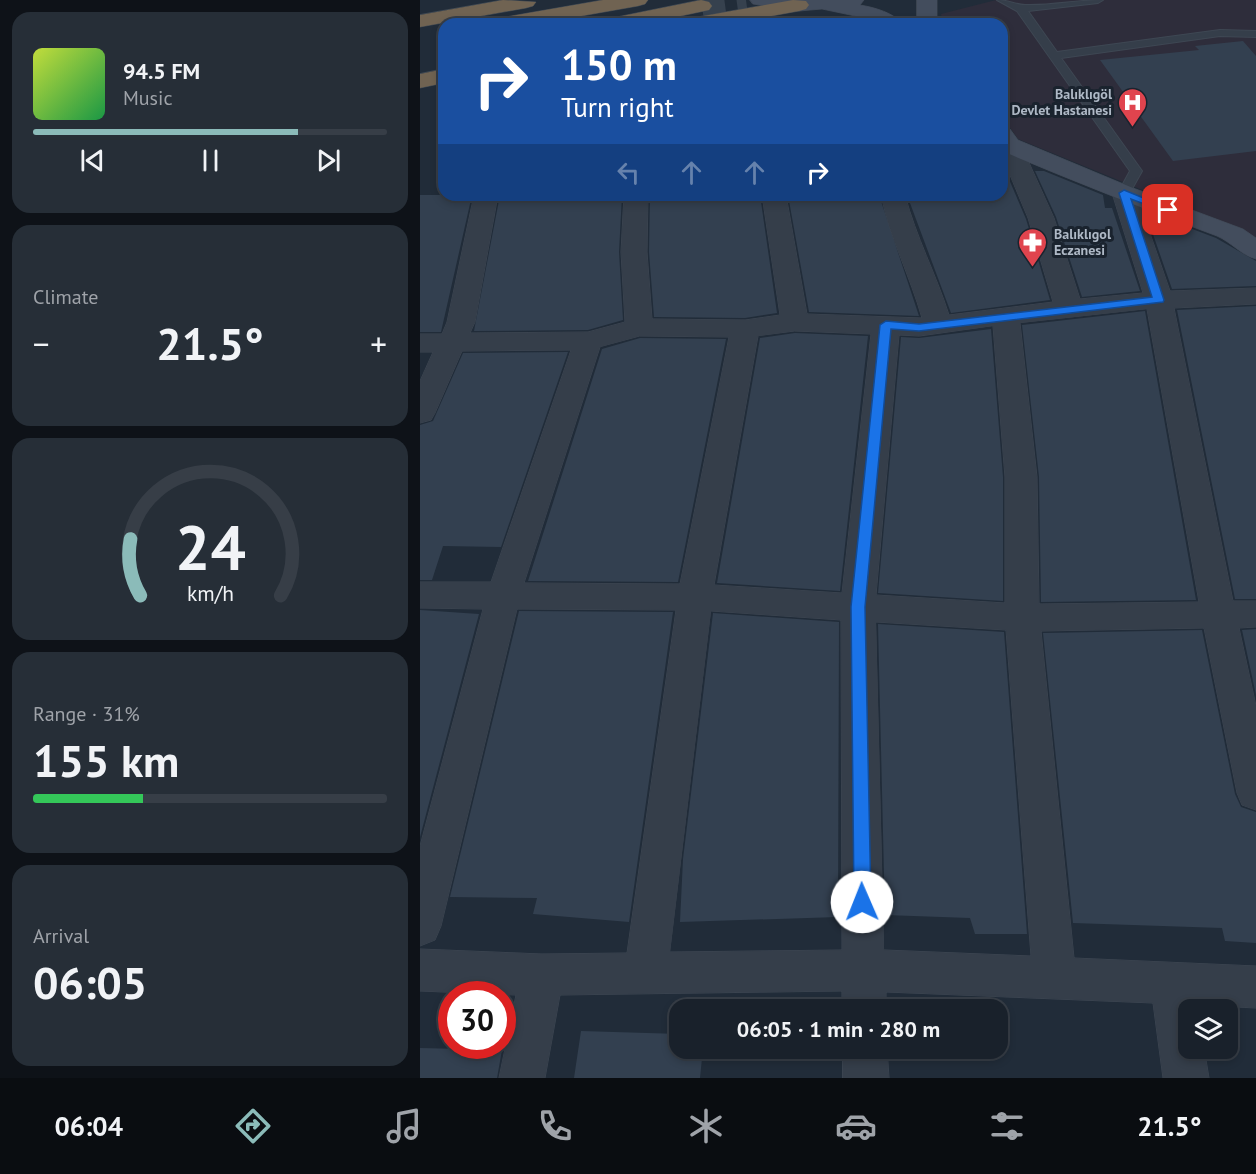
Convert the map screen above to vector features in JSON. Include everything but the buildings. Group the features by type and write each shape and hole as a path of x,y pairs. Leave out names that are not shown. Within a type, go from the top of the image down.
{"highway":[{"path":"420,21 539,0"},
{"path":"534,18 638,0"},
{"path":"696,18 726,9 727,0"},
{"path":"696,18 799,5"},
{"path":"420,38 438,35"},
{"path":"420,62 438,58"},
{"path":"420,81 438,77"}],"street":[{"path":"799,5 854,0"},
{"path":"927,0 927,18"},
{"path":"824,4 866,12 879,18"},
{"path":"1008,143 1124,193 1234,234 1256,251"},
{"path":"1008,149 1041,218 1070,308"},
{"path":"1124,193 1159,300 1218,613 1256,793"},
{"path":"420,413 461,322 485,201"},
{"path":"636,201 634,252 639,327"},
{"path":"775,201 778,232 795,322"},
{"path":"894,201 901,229 922,273 938,324"},
{"path":"420,343 588,341 639,327 746,329 795,322 919,327 1070,308 1159,300 1256,296"},
{"path":"1006,316 1022,477 1022,618 1054,976"},
{"path":"864,990 858,607 886,325"},
{"path":"646,973 695,597 746,329"},
{"path":"420,926 503,596 588,341"},
{"path":"420,595 695,597 1022,618 1256,614"},
{"path":"420,970 542,975 646,973 864,990 990,977 1054,976 1256,987"},
{"path":"522,1078 542,975"},
{"path":"1172,983 1186,1078"},
{"path":"865,1059 866,1078"}],"lane":[{"path":"1002,0 1021,9 1136,171 1124,193"},
{"path":"1021,9 1098,0"},
{"path":"1053,56 1220,33 1256,34"}],"shaded area":[{"name":"Balıklıgöl Devlet Hastanesi","path":"996,0 1256,0 1256,242 1240,230 1018,139 1008,125 1008,18 942,18 941,14"}],"tunnel":[{"path":"702,6 746,0"}],"place":[{"name":"Balıklıgöl Devlet Hastanesi","path":"1133,128"},
{"name":"Balıklıgol Eczanesi","path":"1033,268"}],"route":[{"path":"862,902 858,607 886,325 919,327 1070,308 1159,300 1124,193 1168,210"}]}
